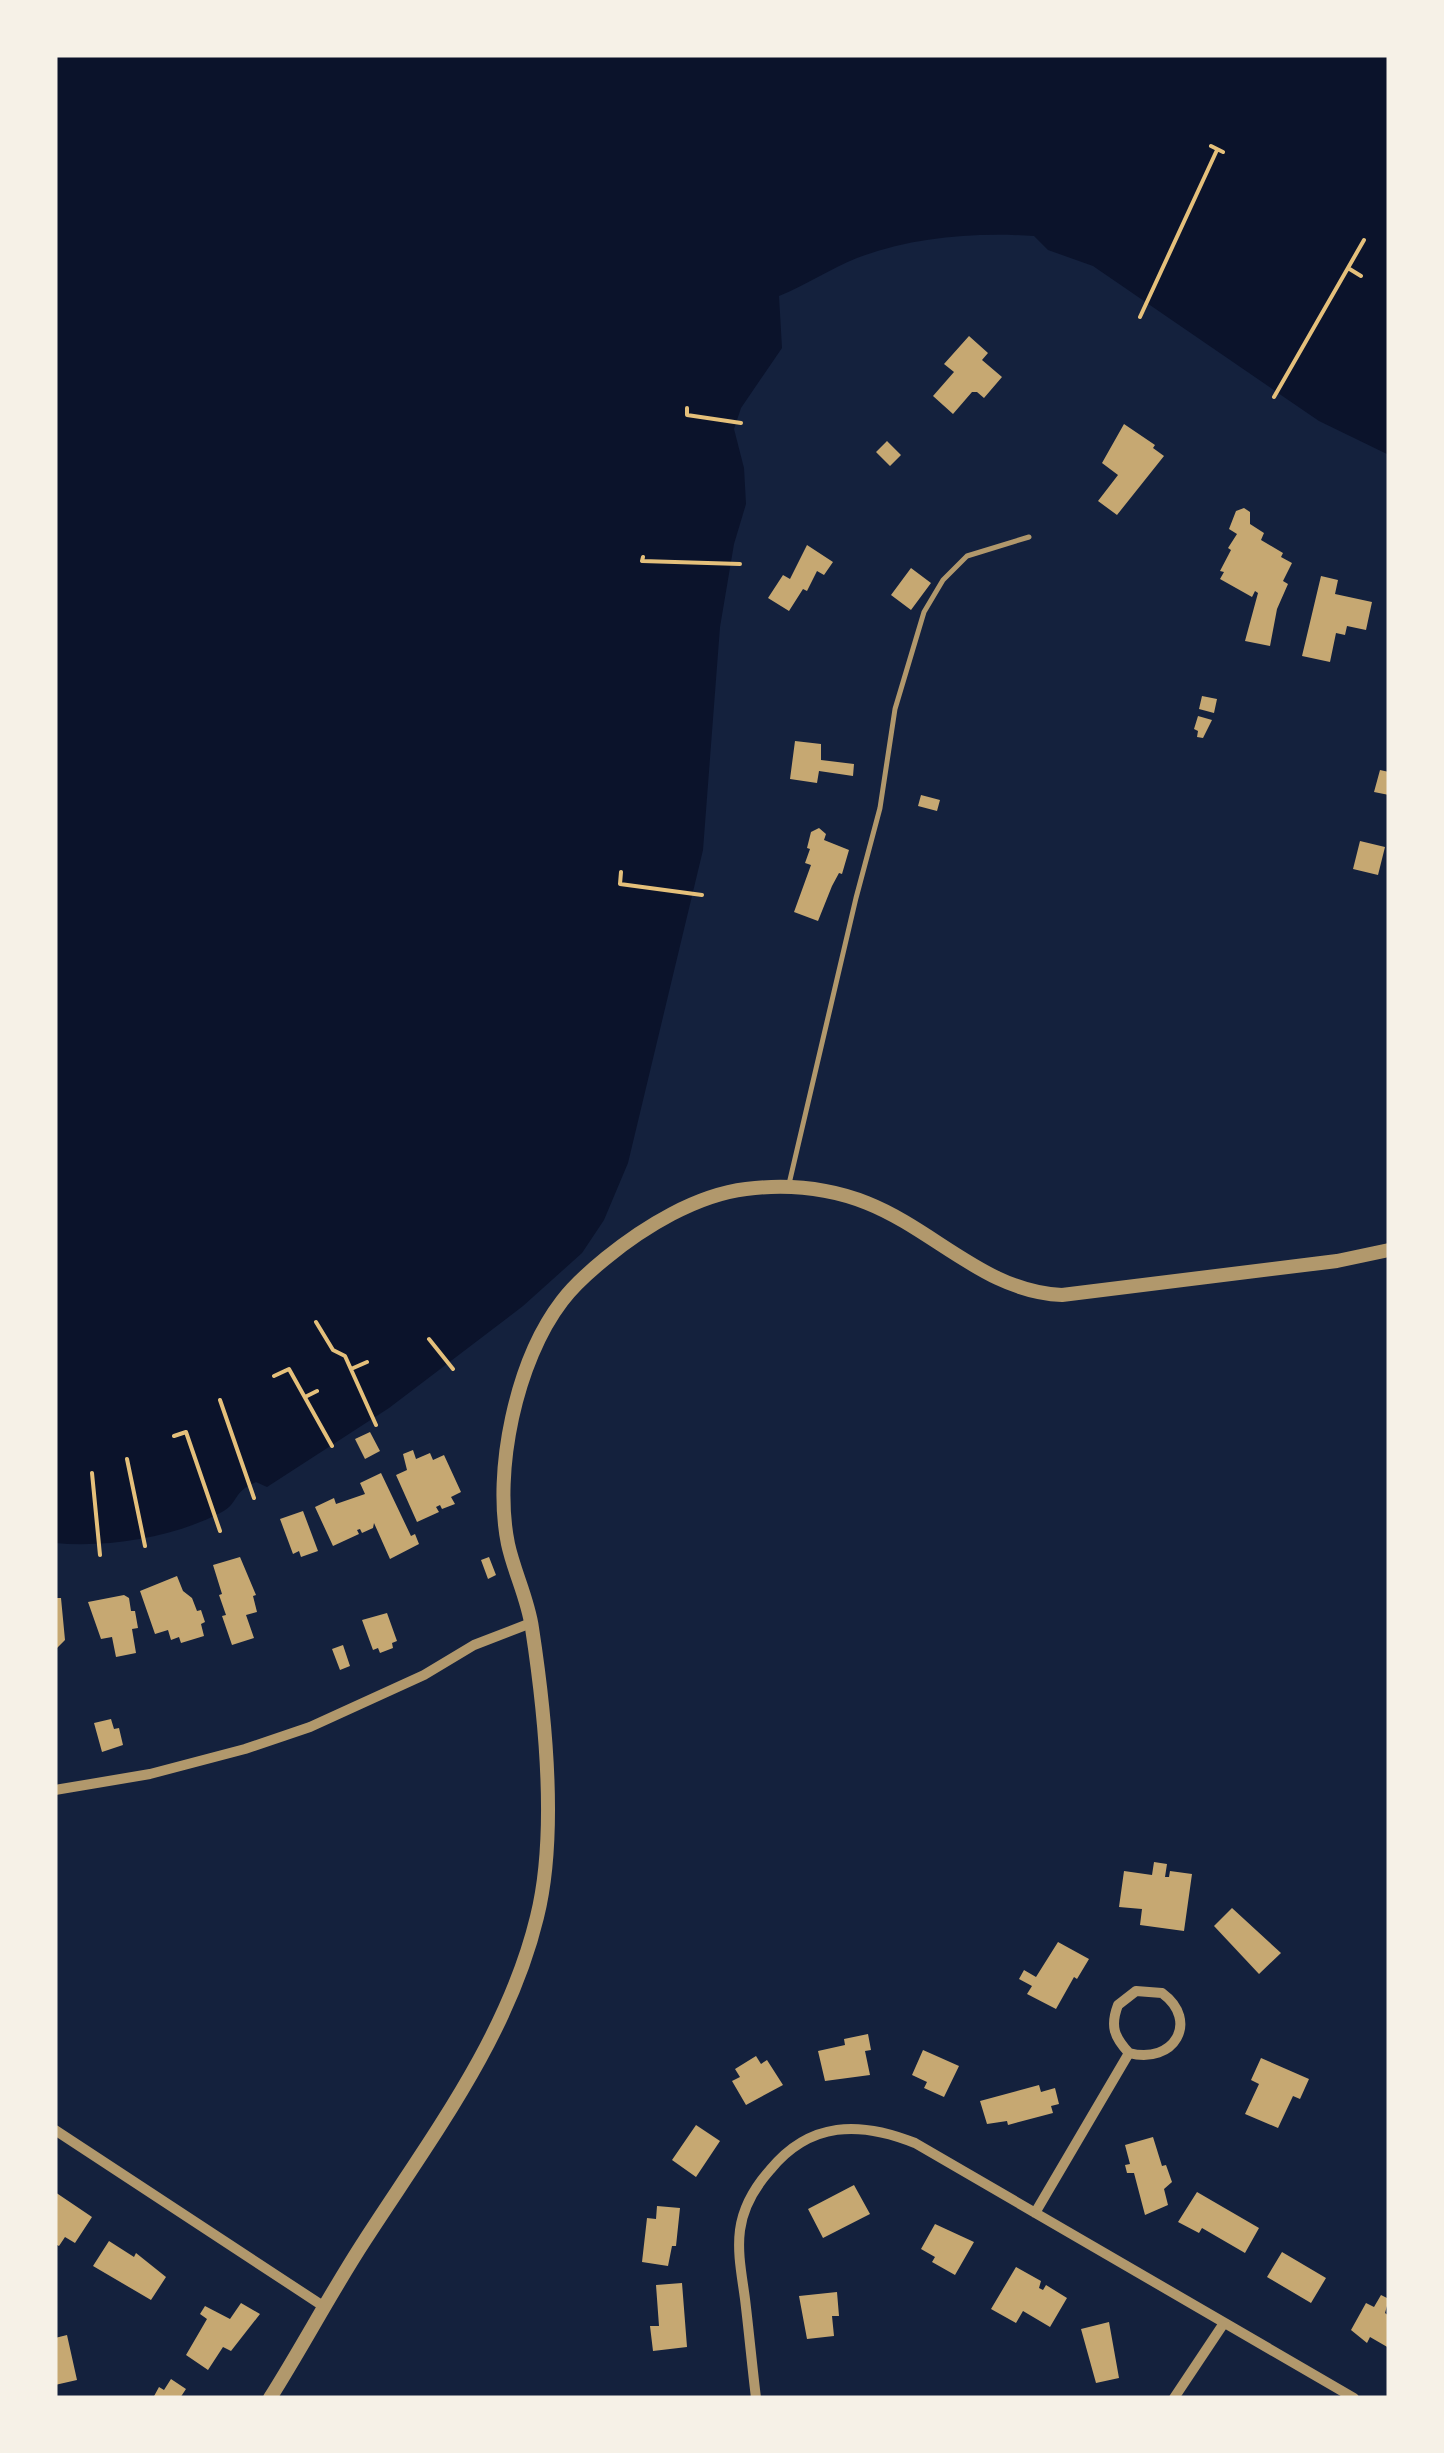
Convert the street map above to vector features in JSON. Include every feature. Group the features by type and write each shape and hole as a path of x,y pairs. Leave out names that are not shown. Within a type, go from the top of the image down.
{"street":[{"path":"270,2398 323,2306 472,2074 514,1988 538,1914 547,1816 542,1721 531,1623 508,1544 504,1475 514,1414 530,1356 562,1300 619,1247 657,1223 698,1202 742,1189 788,1187 827,1191 868,1203 992,1276 1036,1294 1062,1295 1337,1261 1389,1250"},
{"path":"55,1790 150,1774 310,1727 424,1675 474,1644 531,1623"},
{"path":"1136,1991 1162,1993 1177,2009 1178,2035 1171,2047 1159,2055 1145,2057 1130,2052 1119,2042 1113,2028 1118,2005 1136,1991"},
{"path":"1036,2213 1130,2052"},
{"path":"756,2398 739,2254 740,2225 746,2204 782,2154 805,2138 860,2128 915,2142 1354,2398"},
{"path":"55,2130 323,2306"},
{"path":"1174,2398 1224,2323"}],"lane":[{"path":"788,1187 880,808 895,710 924,612 943,580 967,556 1029,537"}],"path":[{"path":"1140,317 1217,149"},
{"path":"1274,397 1364,240"},
{"path":"1348,268 1361,276"},
{"path":"687,408 687,415 741,422"},
{"path":"642,557 642,561 740,564"},
{"path":"621,872 620,884 702,894"},
{"path":"316,1322 333,1350 344,1356 376,1426"},
{"path":"429,1339 452,1369"},
{"path":"350,1369 367,1362"},
{"path":"274,1376 289,1368 332,1446"},
{"path":"305,1397 317,1391"},
{"path":"220,1400 254,1498"},
{"path":"174,1436 186,1432 220,1531"},
{"path":"128,1459 145,1546"},
{"path":"92,1474 100,1555"}],"water":[{"path":"55,55 1389,55 1389,455 1319,421 1093,266 1048,250 1034,236 967,236 900,245 857,258 779,296 782,348 741,408 734,429 744,468 746,504 734,544 720,627 703,850 628,1163 604,1220 582,1253 523,1306 389,1408 267,1487 256,1482 222,1512 184,1528 141,1539 97,1544 55,1543"}],"building":[{"path":"969,336 988,353 982,360 1002,377 984,398 972,392 953,414 933,396 954,372 944,364"},
{"path":"1124,424 1164,456 1117,515 1098,501 1118,475 1102,463"},
{"path":"887,441 901,455 890,466 876,452"},
{"path":"1244,508 1250,512 1250,524 1264,533 1261,540 1292,563 1283,581 1288,584 1277,609 1270,646 1245,641 1258,593 1255,591 1252,597 1220,579 1231,550 1228,548 1237,534 1229,529 1236,511"},
{"path":"807,545 833,562 824,575 817,571 807,591 803,589 789,611 768,598 783,575 790,579"},
{"path":"911,568 931,583 911,610 891,595"},
{"path":"1321,576 1338,580 1335,594 1372,602 1366,630 1347,626 1345,635 1336,633 1330,662 1302,656"},
{"path":"1202,696 1217,699 1214,713 1199,709"},
{"path":"1198,716 1212,720 1203,738 1197,737 1198,731 1194,729"},
{"path":"795,741 821,744 821,760 854,764 853,776 819,771 817,783 790,779"},
{"path":"1380,770 1389,772 1389,795 1374,792"},
{"path":"921,795 940,800 937,811 918,806"},
{"path":"819,828 826,834 824,840 849,850 842,874 832,886 818,921 794,912 811,865 805,863 811,832"},
{"path":"1360,841 1385,847 1378,875 1353,869"},
{"path":"370,1432 380,1451 365,1459 355,1439"},
{"path":"413,1450 416,1459 430,1453 433,1460 444,1455 461,1492 451,1497 455,1504 442,1509 440,1505 436,1507 439,1512 417,1522 396,1475 407,1470 403,1454"},
{"path":"381,1473 411,1536 415,1534 419,1544 390,1559 374,1523 373,1528 362,1533 357,1530 359,1534 333,1546 315,1507 334,1498 336,1504 365,1494 360,1483"},
{"path":"303,1511 318,1551 301,1557 299,1551 293,1554 280,1519"},
{"path":"240,1557 256,1595 253,1596 257,1612 246,1615 254,1638 232,1645 222,1616 226,1615 213,1565"},
{"path":"489,1557 496,1575 488,1579 481,1560"},
{"path":"177,1576 205,1622 201,1624 204,1636 181,1643 179,1637 171,1640 168,1630 155,1634 140,1591"},
{"path":"124,1595 129,1598 131,1611 135,1611 138,1628 132,1629 136,1653 116,1657 112,1637 101,1639 88,1602"},
{"path":"55,1598 61,1598 65,1640 55,1650"},
{"path":"387,1613 397,1641 392,1643 393,1648 380,1653 378,1648 373,1650 362,1620"},
{"path":"343,1645 350,1666 340,1670 332,1649"},
{"path":"111,1719 114,1729 119,1728 123,1745 102,1752 94,1723"},
{"path":"1154,1862 1167,1864 1165,1877 1169,1877 1170,1871 1192,1874 1184,1931 1140,1925 1142,1909 1119,1907 1124,1871 1152,1875"},
{"path":"1232,1908 1281,1953 1259,1974 1214,1926"},
{"path":"1058,1942 1089,1959 1056,2009 1027,1994 1032,1986 1019,1979 1024,1970 1036,1977"},
{"path":"868,2034 871,2050 865,2051 870,2075 825,2081 818,2051 845,2045 844,2039"},
{"path":"923,2050 959,2066 944,2097 924,2088 927,2082 912,2075"},
{"path":"756,2056 761,2064 767,2060 783,2085 746,2105 732,2081 740,2077 735,2069"},
{"path":"1261,2058 1309,2079 1300,2099 1293,2096 1278,2128 1245,2114 1259,2084 1251,2080"},
{"path":"1039,2085 1041,2092 1055,2088 1059,2104 1051,2106 1053,2113 1008,2125 1007,2121 987,2124 980,2101"},
{"path":"696,2125 720,2141 696,2177 672,2160"},
{"path":"1153,2137 1172,2182 1164,2189 1168,2205 1145,2215 1134,2173 1127,2173 1125,2165 1130,2164 1125,2145"},
{"path":"854,2185 870,2214 823,2238 808,2209"},
{"path":"55,2192 92,2217 75,2243 65,2237 59,2246 55,2244"},
{"path":"1197,2192 1259,2228 1245,2253 1202,2228 1199,2233 1178,2222"},
{"path":"657,2206 680,2208 676,2246 672,2246 668,2266 642,2262 647,2218 656,2219"},
{"path":"935,2224 974,2242 955,2275 932,2262 935,2257 921,2249"},
{"path":"109,2241 134,2257 136,2253 166,2277 151,2300 93,2266"},
{"path":"1282,2252 1326,2278 1311,2303 1267,2277"},
{"path":"1016,2267 1041,2281 1039,2288 1043,2290 1046,2285 1067,2298 1050,2327 1023,2311 1016,2323 991,2309"},
{"path":"682,2283 687,2347 653,2351 650,2326 659,2326 656,2285"},
{"path":"837,2292 839,2316 832,2316 834,2336 807,2339 799,2296"},
{"path":"1381,2295 1389,2299 1385,2313 1389,2316 1389,2348 1370,2337 1367,2343 1351,2330 1366,2303 1374,2307"},
{"path":"241,2303 260,2314 231,2351 223,2347 208,2370 186,2355 207,2319 200,2314 205,2306 230,2319"},
{"path":"1109,2322 1119,2378 1096,2383 1081,2329"},
{"path":"67,2335 77,2380 55,2385 55,2338"},
{"path":"171,2379 186,2389 180,2398 153,2398 159,2387 164,2390"}]}
